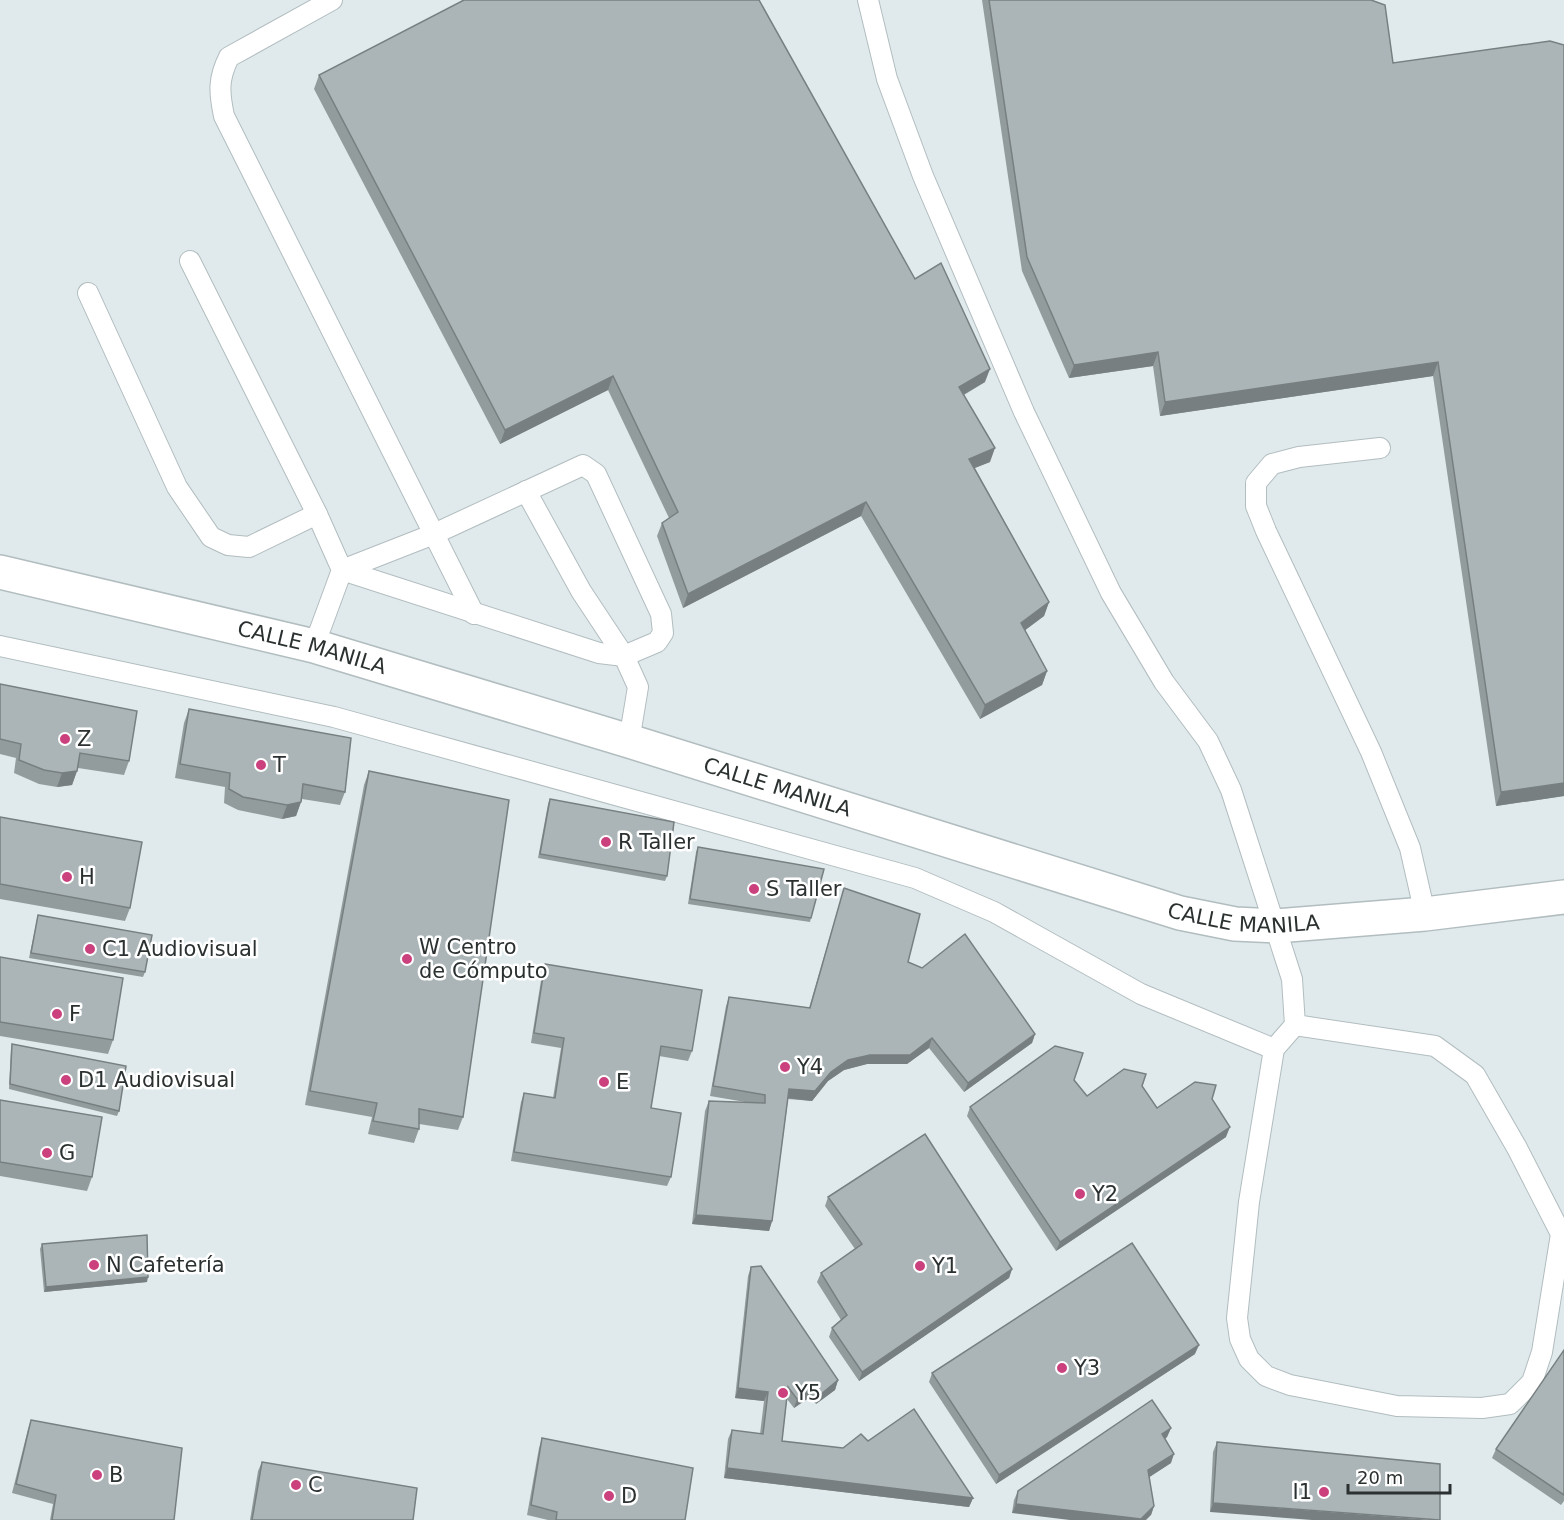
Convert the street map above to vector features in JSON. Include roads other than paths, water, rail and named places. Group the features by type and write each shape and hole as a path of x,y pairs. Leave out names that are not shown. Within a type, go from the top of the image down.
{"street":[{"name":"CALLE MANILA","path":"0,572 314,646 629,741 1180,913 1234,924 1276,926 1425,914 1564,897"}],"lane":[{"path":"332,0 229,57 221,74 218,88 224,116 474,614"},
{"path":"868,0 888,79 923,176 1024,412 1111,593 1164,682 1208,741 1231,790 1292,979 1295,1025 1274,1049 1250,1203 1237,1318 1240,1339 1250,1359 1266,1376 1290,1385 1396,1406 1482,1408 1509,1404 1532,1383 1542,1352 1561,1234 1517,1148 1475,1075 1434,1046 1295,1025"},
{"path":"190,261 317,514 342,570 314,646"},
{"path":"88,293 177,487 211,537 228,545 249,547 317,514"},
{"path":"1380,448 1299,457 1272,464 1256,483 1256,506 1371,752 1410,848 1425,914"},
{"path":"588,466 596,474 663,621 663,633 657,642 624,656 574,647 342,570 434,534 576,467 588,466"},
{"path":"526,491 581,591 624,656 638,687 629,741"},
{"path":"0,646 334,717 915,878 994,912 1141,994 1274,1049"}],"place":[{"name":"Z","path":"65,739"},
{"name":"T","path":"261,765"},
{"name":"R Taller","path":"606,842"},
{"name":"H","path":"67,877"},
{"name":"S Taller","path":"754,889"},
{"name":"C1 Audiovisual","path":"90,949"},
{"name":"W Centro de Cómputo","path":"407,959"},
{"name":"F","path":"57,1014"},
{"name":"Y4","path":"785,1067"},
{"name":"D1 Audiovisual","path":"66,1080"},
{"name":"E","path":"604,1082"},
{"name":"G","path":"47,1153"},
{"name":"Y2","path":"1080,1194"},
{"name":"N Cafetería","path":"94,1265"},
{"name":"Y1","path":"920,1266"},
{"name":"Y3","path":"1062,1368"},
{"name":"Y5","path":"783,1393"},
{"name":"B","path":"97,1475"},
{"name":"C","path":"296,1485"},
{"name":"I1","path":"1324,1492"},
{"name":"D","path":"609,1496"}]}
